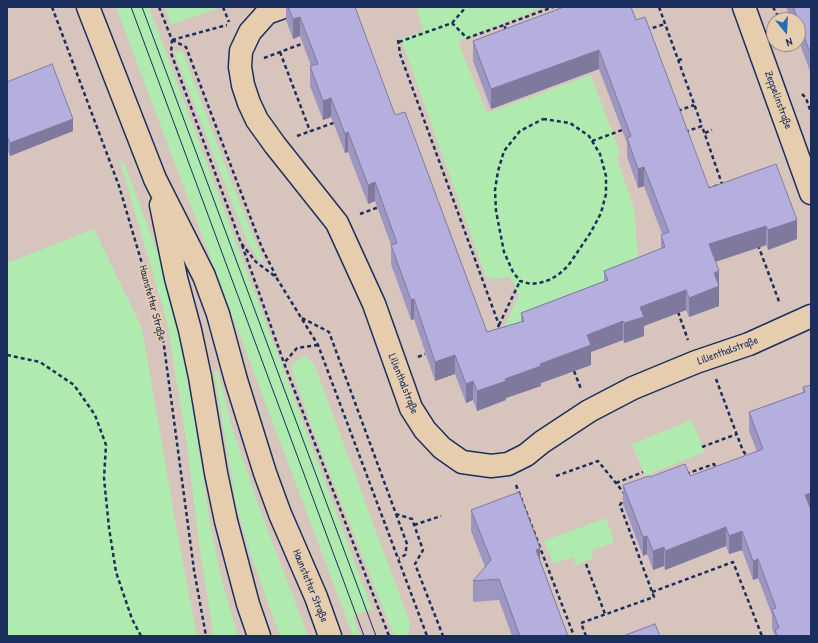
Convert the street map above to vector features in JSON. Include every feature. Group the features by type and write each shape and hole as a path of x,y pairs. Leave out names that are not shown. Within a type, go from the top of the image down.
{"main road":[{"name":"Haunstetter Straße","path":"88,7 155,179 204,276 218,314 236,380 265,473 280,514 316,597 330,636"},
{"name":"Zeppelinstraße","path":"744,7 811,192"},
{"name":"Lilienthalstraße","path":"281,8 267,13 250,32 241,51 240,67 243,85 249,103 257,120 275,145 337,223 374,304 411,408 425,430 442,448 462,462 491,466 508,464 526,455 542,442 596,408 633,388 702,360 748,344 811,316"},
{"name":"Haunstetter Straße","path":"155,179 176,278 190,330 200,377 216,473 226,521 248,604 259,636"},
{"path":"316,597 336,636"}],"path":[{"name":"Haunstetter Straße","path":"52,7 119,186 162,331 194,570 206,636"},
{"path":"160,7 172,40 171,53 284,363 389,636"},
{"path":"172,40 230,24 224,7"},
{"path":"466,7 452,23 399,41 400,54 499,325"},
{"path":"452,23 467,38 553,7"},
{"path":"659,7 722,184"},
{"path":"641,32 665,24"},
{"path":"504,25 507,32"},
{"path":"172,40 186,47 262,248 276,277 318,346 427,636"},
{"path":"240,67 311,40"},
{"path":"280,52 310,131"},
{"path":"678,60 684,59"},
{"path":"673,112 694,105"},
{"path":"543,119 570,123 589,136 592,141 600,154 606,176 606,194 601,213 568,266 558,275 539,283 531,284 520,281 513,272 504,252 496,211 495,190 498,170 504,152 520,131 543,119"},
{"path":"275,145 340,121"},
{"path":"682,134 702,126"},
{"path":"592,141 628,128"},
{"path":"705,133 712,130"},
{"path":"703,190 729,181"},
{"path":"241,243 256,262 276,277"},
{"path":"758,243 788,327"},
{"path":"493,336 520,281"},
{"path":"678,312 737,434 743,451 752,462"},
{"path":"301,317 329,332 407,544 405,555 398,558"},
{"path":"284,363 297,348 318,346"},
{"path":"7,355 40,362 74,385 95,415 106,446 104,478 109,528 116,572 132,619 141,636"},
{"path":"702,447 737,434"},
{"path":"556,476 598,461 616,483 626,496 620,505 654,597 581,623 586,636"},
{"path":"508,464 574,636"},
{"path":"680,477 714,464 717,474"},
{"path":"616,483 643,472"},
{"path":"396,514 412,518 423,550 416,564 443,636"},
{"path":"414,525 441,516"},
{"path":"652,592 733,562 762,636"},
{"path":"586,564 605,614"},
{"path":"544,575 550,573"}],"green space":[{"path":"116,7 149,7 372,609 353,616 360,636 353,636"},
{"path":"165,7 221,7 171,25"},
{"path":"416,7 543,7 458,42 487,113 591,75 620,153 617,159 634,208 639,267 593,295 503,330 519,295 510,276 500,279 486,277 401,39 424,31"},
{"path":"182,50 263,262 258,259 247,241 174,52"},
{"path":"119,158 125,165 158,254 178,333 193,410 210,523 222,581 238,636 214,636 213,632 199,544 186,439 167,322"},
{"path":"94,229 142,328 175,520 197,636 7,636 7,263"},
{"path":"305,356 314,364 410,623 408,636 395,636 390,626 312,428 291,367 294,362"},
{"path":"218,370 232,428 262,515 308,636 280,636 248,547 236,505 214,371"},
{"path":"691,420 705,452 645,476 632,444"},
{"path":"606,518 614,542 591,551 593,558 576,565 573,557 553,564 544,541"}],"building":[{"path":"288,7 355,7 395,115 405,112 487,332 524,321 521,313 608,280 604,271 665,247 661,235 669,232 644,167 638,169 627,138 631,136 599,50 491,89 473,41 564,7 631,7 636,20 645,17 709,188 776,164 797,220 768,230 766,226 709,244 719,271 714,273 719,286 689,298 686,290 640,307 644,317 624,323 623,321 587,335 591,345 540,364 541,366 505,379 506,381 477,391 473,381 466,384 455,355 435,362 414,299 411,300 391,245 397,243 375,182 368,185 348,132 345,134 331,98 323,101 310,66 318,64 300,17 293,19"},
{"path":"793,7 811,7 811,55 806,42 806,12 795,12"},
{"path":"52,64 73,119 10,143 7,136 7,82"},
{"path":"811,385 811,493 805,495 811,510 811,636 777,636 775,630 779,628 772,609 776,608 758,559 753,561 742,531 729,536 726,527 665,551 664,547 653,551 647,536 643,537 623,485 685,464 690,476 763,449 749,412 805,392 803,387"},
{"path":"519,492 540,548 536,550 568,636 520,636 499,579 473,581 491,560 471,510"},
{"path":"655,624 660,636 623,636"}],"tram line":[{"path":"131,7 364,636"},
{"path":"142,7 376,636"}]}
